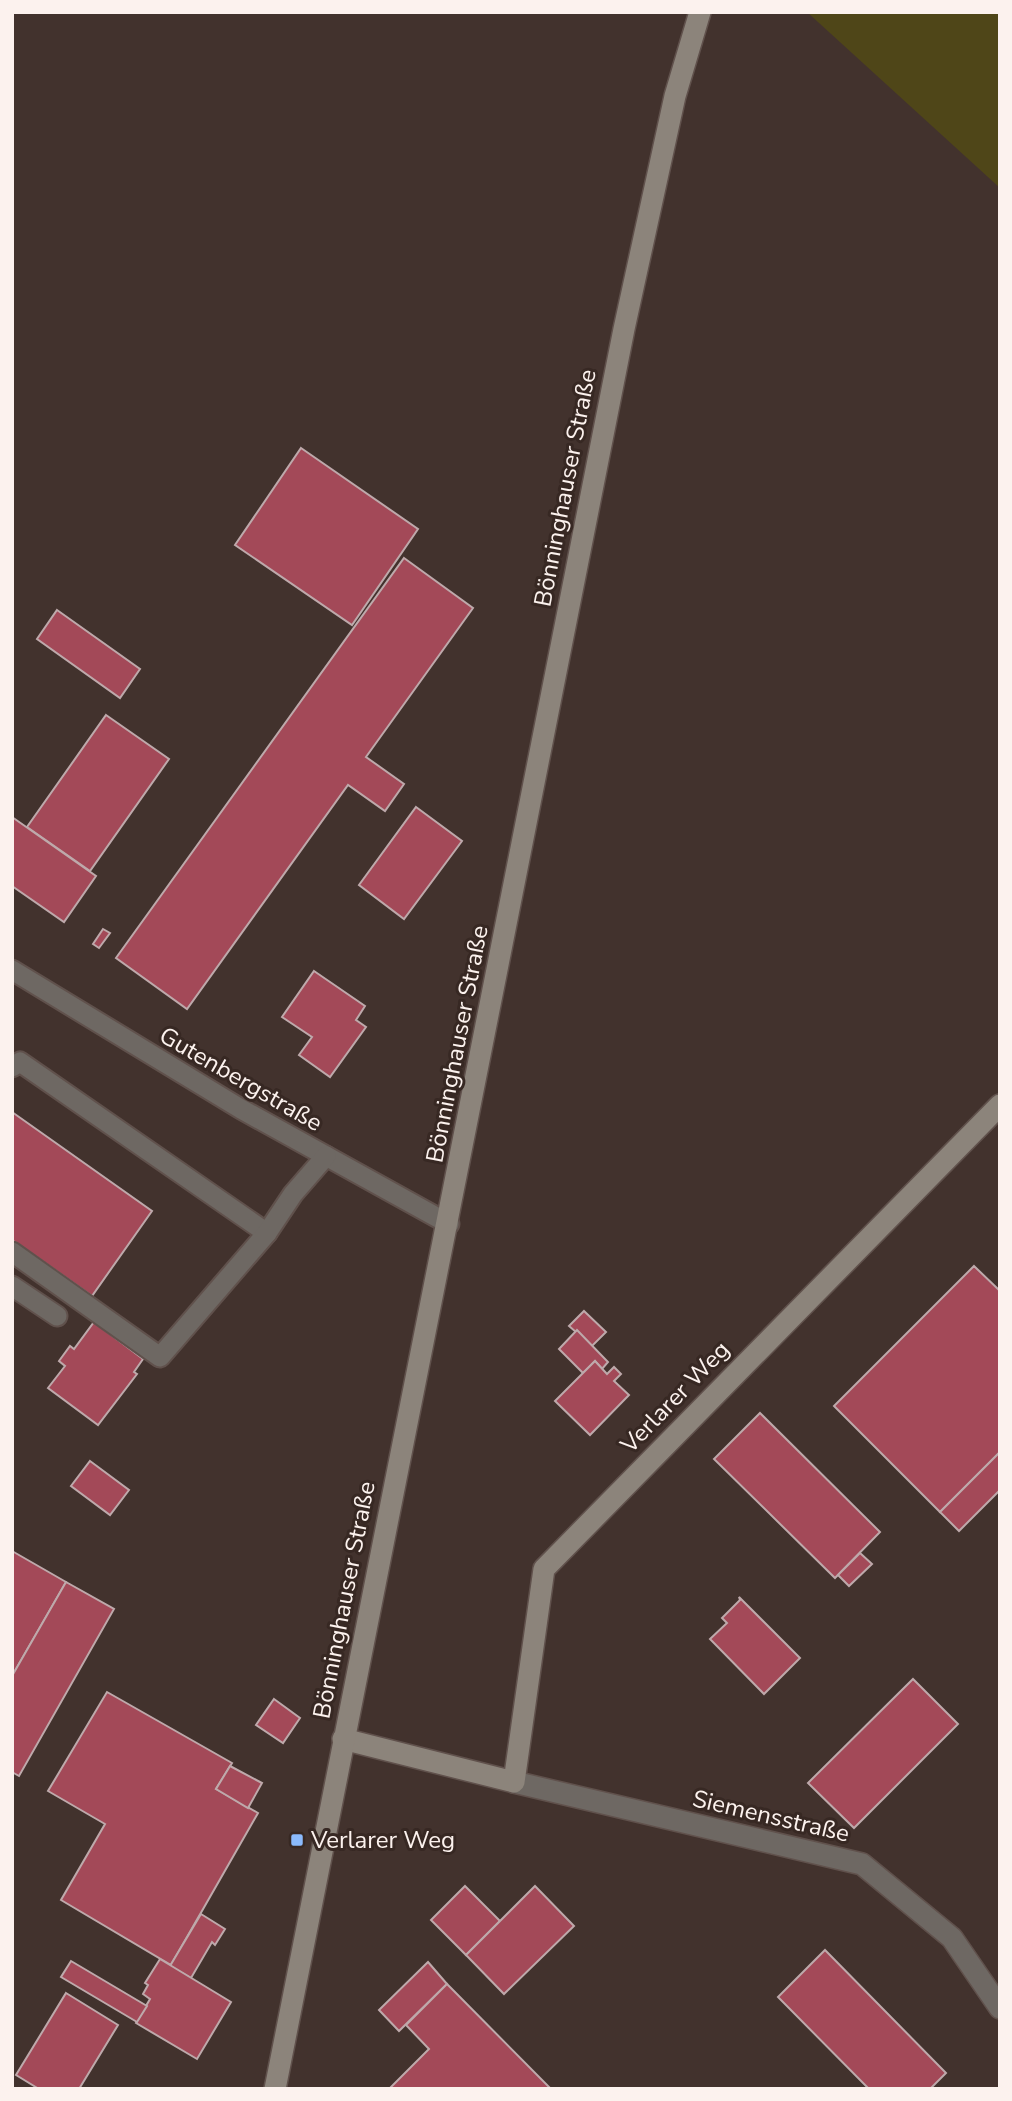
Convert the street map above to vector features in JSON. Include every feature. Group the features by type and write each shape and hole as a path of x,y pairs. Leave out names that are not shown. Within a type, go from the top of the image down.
{"main road":[{"name":"Bönninghauser Straße","path":"275,2089 343,1739 449,1224 624,329 675,96 700,12"},
{"name":"Verlarer Weg","path":"514,1782 544,1569 1000,1105"},
{"path":"343,1739 514,1782"}],"street":[{"name":"Siemensstraße","path":"514,1782 862,1864 952,1938 1000,2008"}],"lane":[{"name":"Gutenbergstraße","path":"12,970 241,1110 449,1224"},
{"path":"12,1067 20,1062 267,1233"},
{"path":"12,1252 160,1357 267,1233 293,1194 326,1156"},
{"path":"12,1286 57,1316"}],"shaded area":[{"path":"807,12 1000,12 1000,188"}],"building":[{"path":"301,448 418,529 352,625 235,545"},
{"path":"404,558 473,608 366,757 404,784 385,811 348,785 187,1009 116,958"},
{"path":"57,610 140,669 120,698 37,639"},
{"path":"106,715 169,759 90,871 27,827"},
{"path":"416,807 462,841 404,919 359,885"},
{"path":"12,817 96,876 64,922 12,886"},
{"path":"103,929 110,933 99,948 93,944"},
{"path":"314,971 365,1006 356,1020 366,1027 330,1077 299,1055 312,1037 282,1017"},
{"path":"12,1112 152,1211 92,1296 12,1240"},
{"path":"974,1266 1000,1291 1000,1452 940,1512 834,1406"},
{"path":"584,1311 606,1332 592,1346 569,1326"},
{"path":"94,1322 143,1359 134,1372 137,1374 98,1425 48,1388 65,1366 59,1361 70,1346 74,1349"},
{"path":"577,1330 608,1362 602,1369 595,1361 583,1373 559,1349"},
{"path":"595,1361 607,1374 614,1367 621,1374 614,1381 629,1395 590,1435 555,1401"},
{"path":"760,1413 880,1532 835,1578 714,1459"},
{"path":"1000,1452 1000,1490 959,1531 940,1512"},
{"path":"90,1461 129,1490 110,1515 71,1486"},
{"path":"12,1551 66,1582 12,1676"},
{"path":"860,1553 872,1564 849,1586 838,1575"},
{"path":"66,1582 114,1609 19,1776 12,1772 12,1676"},
{"path":"739,1597 800,1658 764,1694 710,1639 727,1623 722,1618 740,1600"},
{"path":"913,1679 958,1724 854,1828 808,1783"},
{"path":"107,1692 232,1763 216,1789 258,1813 171,1965 61,1900 105,1824 48,1791"},
{"path":"274,1699 300,1718 283,1743 256,1725"},
{"path":"230,1766 262,1783 248,1808 216,1789"},
{"path":"465,1886 500,1921 466,1955 431,1920"},
{"path":"535,1886 574,1926 504,1994 466,1955"},
{"path":"201,1914 225,1929 215,1945 212,1942 191,1978 170,1966"},
{"path":"825,1950 946,2073 930,2089 869,2089 778,1997"},
{"path":"160,1959 231,2002 197,2059 136,2023 150,1999 143,1994 148,1985 145,1983"},
{"path":"71,1961 147,2006 137,2022 61,1977"},
{"path":"428,1962 447,1984 399,2031 379,2010"},
{"path":"447,1984 551,2089 389,2089 429,2049 406,2025"},
{"path":"66,1993 118,2025 79,2089 39,2089 16,2075"}],"place":[{"name":"Verlarer Weg","path":"297,1840"}]}
